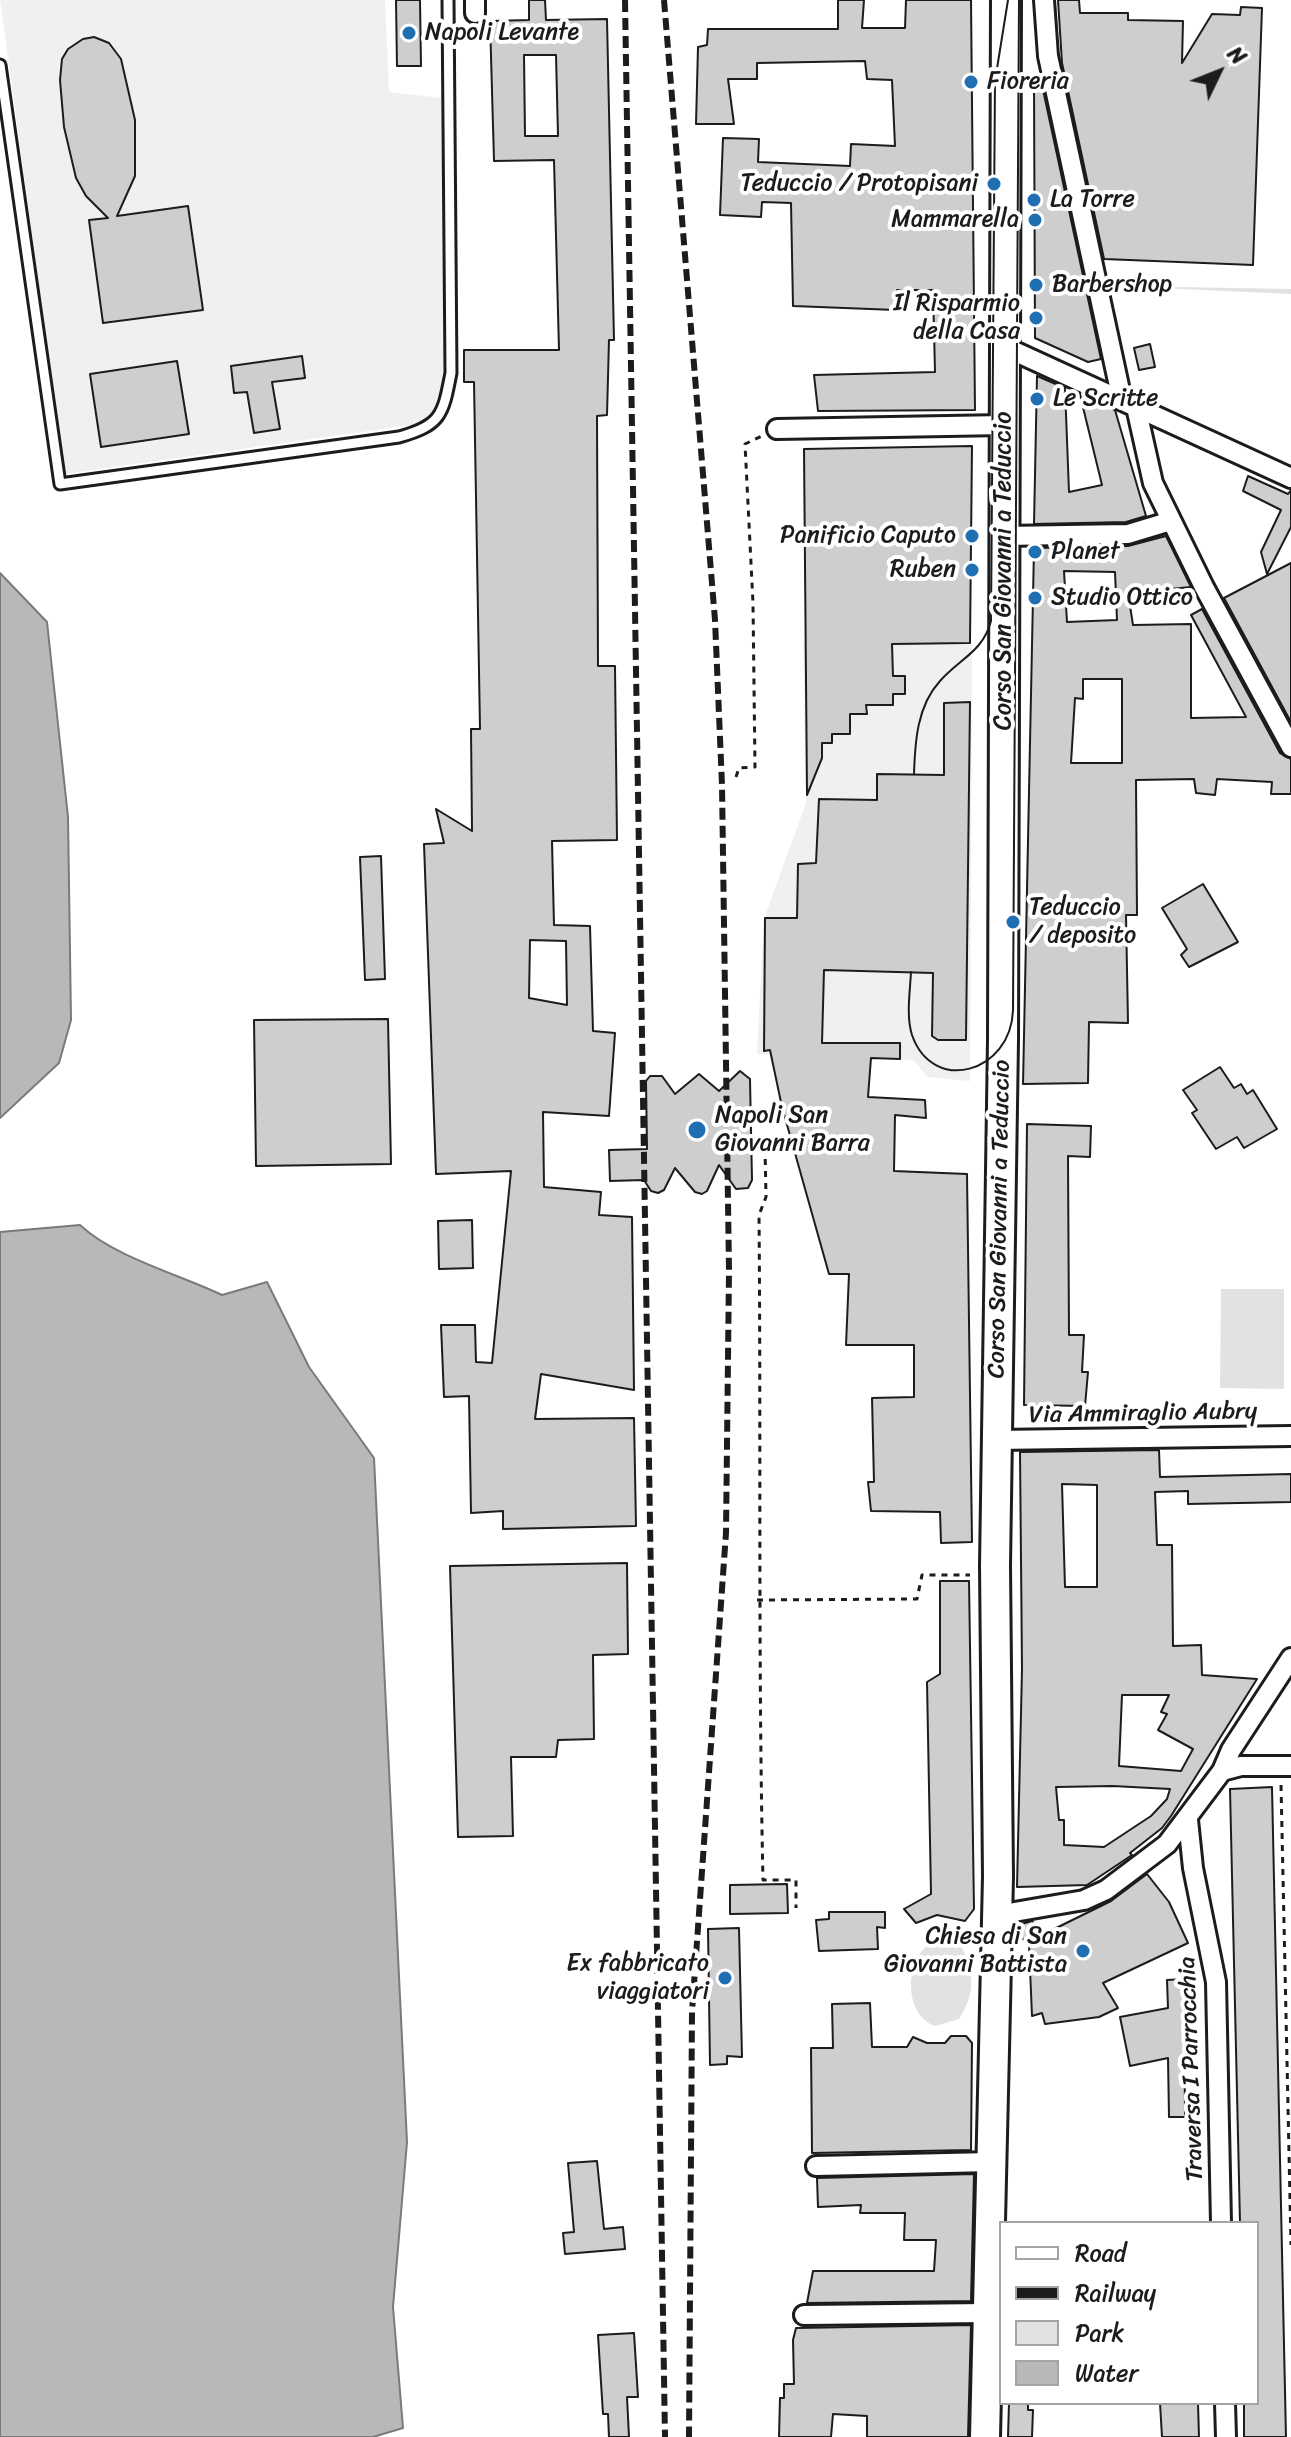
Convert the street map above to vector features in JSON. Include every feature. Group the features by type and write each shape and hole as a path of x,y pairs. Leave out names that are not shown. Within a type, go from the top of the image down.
{"main road":[{"name":"Corso San Giovanni a Teduccio","path":"985,2437 997,1915 995,1440 1003,1040 1004,425 1010,3"}],"street":[{"path":"1044,0 1050,67 1129,403 1153,483 1291,747"},
{"path":"1005,347 1291,478"},
{"path":"777,429 1004,425"},
{"path":"1004,536 1128,534 1171,521"},
{"name":"Via Ammiraglio Aubry","path":"995,1440 1291,1436"},
{"path":"997,1915 1084,1900 1106,1890 1167,1844 1222,1771 1231,1750 1291,1658"},
{"path":"1222,1771 1241,1766 1291,1766"},
{"name":"Traversa I Parrocchia","path":"1188,1820 1193,1868 1216,1982 1221,2221"},
{"path":"816,2166 991,2162"},
{"path":"804,2315 987,2313"},
{"path":"1225,2405 1226,2437"}],"lane":[{"path":"0,65 60,484 399,437 423,430 443,415 451,373 448,0"}],"path":[{"path":"736,777 739,768 755,767 753,603 745,444 777,429"},
{"path":"751,1148 765,1149 766,1197 759,1215 761,1479 757,1600 763,1880 796,1880 796,1908"},
{"path":"757,1600 917,1599 922,1575 980,1575"},
{"path":"1282,1803 1291,2245"}],"shaded area":[{"path":"0,0 385,0 389,92 441,98 446,369 433,413 418,424 65,474"},
{"path":"803,641 972,645 970,1081 928,1077 913,1060 757,1054 764,919 806,803"}],"green space":[{"path":"1115,286 1291,289 1291,294"},
{"path":"1221,1289 1284,1289 1284,1389 1220,1388"},
{"path":"940,1938 962,1948 970,1966 971,1984 968,2002 959,2019 935,2026 924,2019 916,2008 911,1981 920,1955 928,1944"}],"water":[{"path":"0,573 47,622 68,817 71,1020 59,1063 0,1118"},
{"path":"80,1225 128,1256 222,1295 267,1282 309,1367 374,1458 407,2142 393,2307 403,2428 373,2437 0,2437 0,1232"}],"building":[{"name":"Napoli Levante","path":"396,0 420,0 421,66 397,66"},
{"path":"529,0 545,0 546,20 607,19 614,340 609,340 607,415 597,416 598,666 615,666 617,840 552,841 554,925 590,926 593,1031 615,1033 609,1116 543,1112 544,1187 601,1192 599,1215 632,1217 634,1390 541,1374 535,1419 634,1418 636,1526 503,1529 503,1511 471,1513 469,1396 444,1397 441,1325 475,1325 476,1362 492,1363 511,1171 436,1174 424,844 444,843 436,809 472,831 471,729 480,729 474,382 464,382 464,350 559,350 554,160 494,161 490,21 529,20","holes":["524,55 556,55 558,136 525,136","530,940 566,941 567,1005 529,998"]},
{"path":"838,0 864,0 862,28 905,28 906,0 971,0 975,410 818,411 814,375 935,372 933,290 897,290 896,310 793,306 791,203 762,202 761,217 720,215 723,138 759,139 758,162 850,166 851,144 895,146 892,80 867,79 865,61 757,63 757,79 728,79 734,124 696,124 698,47 707,45 708,29 838,29"},
{"path":"1058,0 1079,0 1080,13 1128,13 1128,20 1183,21 1182,63 1212,14 1240,15 1241,7 1262,8 1253,265 1104,259 1062,63"},
{"path":"94,37 109,43 121,59 135,120 135,176 117,216 188,206 203,310 103,323 89,220 108,218 86,196 76,178 64,127 60,80 62,59 68,49 83,39"},
{"path":"1034,85 1042,85 1101,359 1088,362 1035,338"},
{"path":"1150,344 1155,367 1139,370 1134,348"},
{"path":"302,356 305,378 272,382 280,429 254,433 247,392 234,393 231,366"},
{"path":"177,361 189,434 101,447 90,374"},
{"path":"1037,376 1065,388 1069,492 1102,485 1080,395 1115,410 1146,516 1126,522 1034,524"},
{"path":"972,446 970,643 892,644 893,676 905,676 905,694 893,694 893,705 866,705 867,714 850,714 850,734 832,734 832,743 822,743 822,758 807,795 804,449"},
{"path":"1248,476 1288,494 1291,490 1291,527 1267,574 1261,552 1281,510 1243,491"},
{"path":"1166,536 1191,587 1128,593 1133,625 1191,624 1191,718 1246,717 1191,615 1202,609 1280,753 1291,759 1291,794 1271,794 1272,782 1217,779 1215,795 1196,793 1194,779 1136,780 1137,915 1126,915 1128,1023 1089,1022 1088,1083 1023,1084 1034,548 1128,546","holes":["1064,571 1115,572 1117,620 1067,622","1083,679 1122,679 1122,763 1071,763 1075,698 1083,699"]},
{"path":"1291,563 1291,722 1224,598"},
{"path":"970,702 966,1040 938,1040 932,1036 933,973 824,970 822,1043 900,1043 900,1059 871,1058 868,1097 925,1100 926,1118 895,1115 894,1171 967,1174 972,1542 941,1543 940,1512 871,1511 868,1482 874,1482 872,1398 914,1397 914,1345 846,1345 849,1274 829,1274 782,1107 770,1050 764,1051 765,918 797,918 798,864 816,863 819,799 877,800 877,774 944,775 944,703"},
{"path":"381,856 385,979 365,980 360,857"},
{"path":"1203,884 1238,942 1189,967 1181,955 1187,949 1162,908"},
{"path":"388,1019 391,1164 256,1166 254,1020"},
{"path":"1220,1067 1234,1088 1241,1084 1247,1094 1253,1090 1277,1129 1244,1148 1237,1137 1216,1149 1192,1113 1197,1110 1183,1090"},
{"path":"740,1071 750,1079 752,1180 748,1188 736,1189 719,1165 707,1191 702,1194 695,1192 675,1168 664,1190 658,1193 651,1191 644,1180 610,1181 609,1150 647,1149 646,1081 650,1076 662,1076 675,1094 699,1074 719,1091"},
{"path":"1027,1124 1091,1126 1090,1157 1068,1156 1069,1335 1084,1335 1082,1372 1088,1372 1085,1406 1024,1405"},
{"path":"472,1220 473,1268 439,1269 438,1221"},
{"path":"1159,1450 1160,1477 1291,1474 1291,1502 1188,1504 1188,1491 1155,1492 1157,1545 1172,1545 1173,1646 1201,1645 1202,1675 1257,1679 1162,1828 1130,1853 1132,1855 1087,1885 1017,1887 1022,1669 1020,1452","holes":["1062,1484 1097,1485 1097,1587 1065,1587","1122,1695 1169,1695 1161,1712 1167,1714 1158,1730 1193,1749 1181,1771 1119,1766","1113,1786 1170,1789 1167,1799 1151,1816 1104,1847 1064,1845 1064,1820 1059,1820 1056,1787"]},
{"path":"627,1563 628,1654 593,1655 594,1739 558,1740 556,1757 511,1757 513,1836 458,1837 450,1566"},
{"path":"940,1581 969,1581 974,1909 965,1921 937,1915 916,1923 904,1909 931,1894 927,1682 940,1674"},
{"path":"1272,1787 1286,2437 1244,2437 1244,2405 1259,2405 1259,2221 1240,2221 1230,1789"},
{"path":"1147,1874 1169,1902 1188,1943 1103,1983 1118,2008 1099,2017 1045,2024 1042,2013 1032,2016 1029,1945 1017,1933 1018,1925 1032,1921 1044,1934 1111,1901"},
{"path":"787,1884 788,1913 730,1914 730,1885"},
{"path":"829,1912 885,1912 885,1928 877,1927 878,1949 819,1951 816,1920 829,1919"},
{"name":"Ex fabbricato viaggiatori","path":"739,1928 742,2057 727,2056 727,2064 710,2065 708,1929"},
{"path":"1184,1979 1185,2117 1169,2117 1168,2058 1130,2066 1120,2017 1168,2008 1167,1980"},
{"path":"870,2003 872,2047 907,2047 913,2037 927,2043 945,2043 951,2036 966,2036 972,2043 971,2150 812,2153 811,2048 833,2048 832,2004"},
{"path":"597,2161 604,2229 623,2227 625,2249 565,2254 563,2233 574,2232 568,2163"},
{"path":"974,2174 971,2301 807,2303 813,2271 934,2271 936,2240 904,2240 905,2213 860,2213 861,2205 818,2207 817,2178"},
{"path":"971,2325 968,2437 867,2437 867,2416 833,2414 831,2437 779,2437 780,2398 784,2398 784,2384 794,2384 793,2340 796,2328"},
{"path":"634,2333 638,2397 627,2397 629,2437 609,2437 608,2414 603,2414 598,2335"},
{"path":"1009,2405 1028,2405 1028,2410 1033,2410 1032,2437 1008,2437"},
{"path":"1160,2405 1198,2405 1199,2437 1162,2437"}],"tram line":[{"path":"914,774 917,737 926,702 947,673 976,648 991,621 995,81 1008,0"},
{"path":"911,972 910,1028 922,1054 936,1065 953,1070 970,1069 986,1061 999,1049 1009,1032 1013,1010 1019,0"}],"railway":[{"path":"625,0 665,2437"},
{"path":"664,0 715,620 722,785 729,1271 726,1533 692,2012 689,2437"}],"place":[{"name":"Napoli Levante","path":"409,33"},
{"name":"Fioreria","path":"971,82"},
{"name":"Teduccio / Protopisani","path":"994,184"},
{"name":"La Torre","path":"1034,200"},
{"name":"Mammarella","path":"1035,220"},
{"name":"Barbershop","path":"1036,285"},
{"name":"Il Risparmio della Casa","path":"1036,318"},
{"name":"Le Scritte","path":"1037,399"},
{"name":"Panificio Caputo","path":"972,536"},
{"name":"Planet","path":"1035,552"},
{"name":"Ruben","path":"972,570"},
{"name":"Studio Ottico","path":"1035,598"},
{"name":"Teduccio / deposito","path":"1013,922"},
{"name":"Napoli San Giovanni Barra","path":"697,1130"},
{"name":"Chiesa di San Giovanni Battista","path":"1083,1951"},
{"name":"Ex fabbricato viaggiatori","path":"725,1978"}]}
